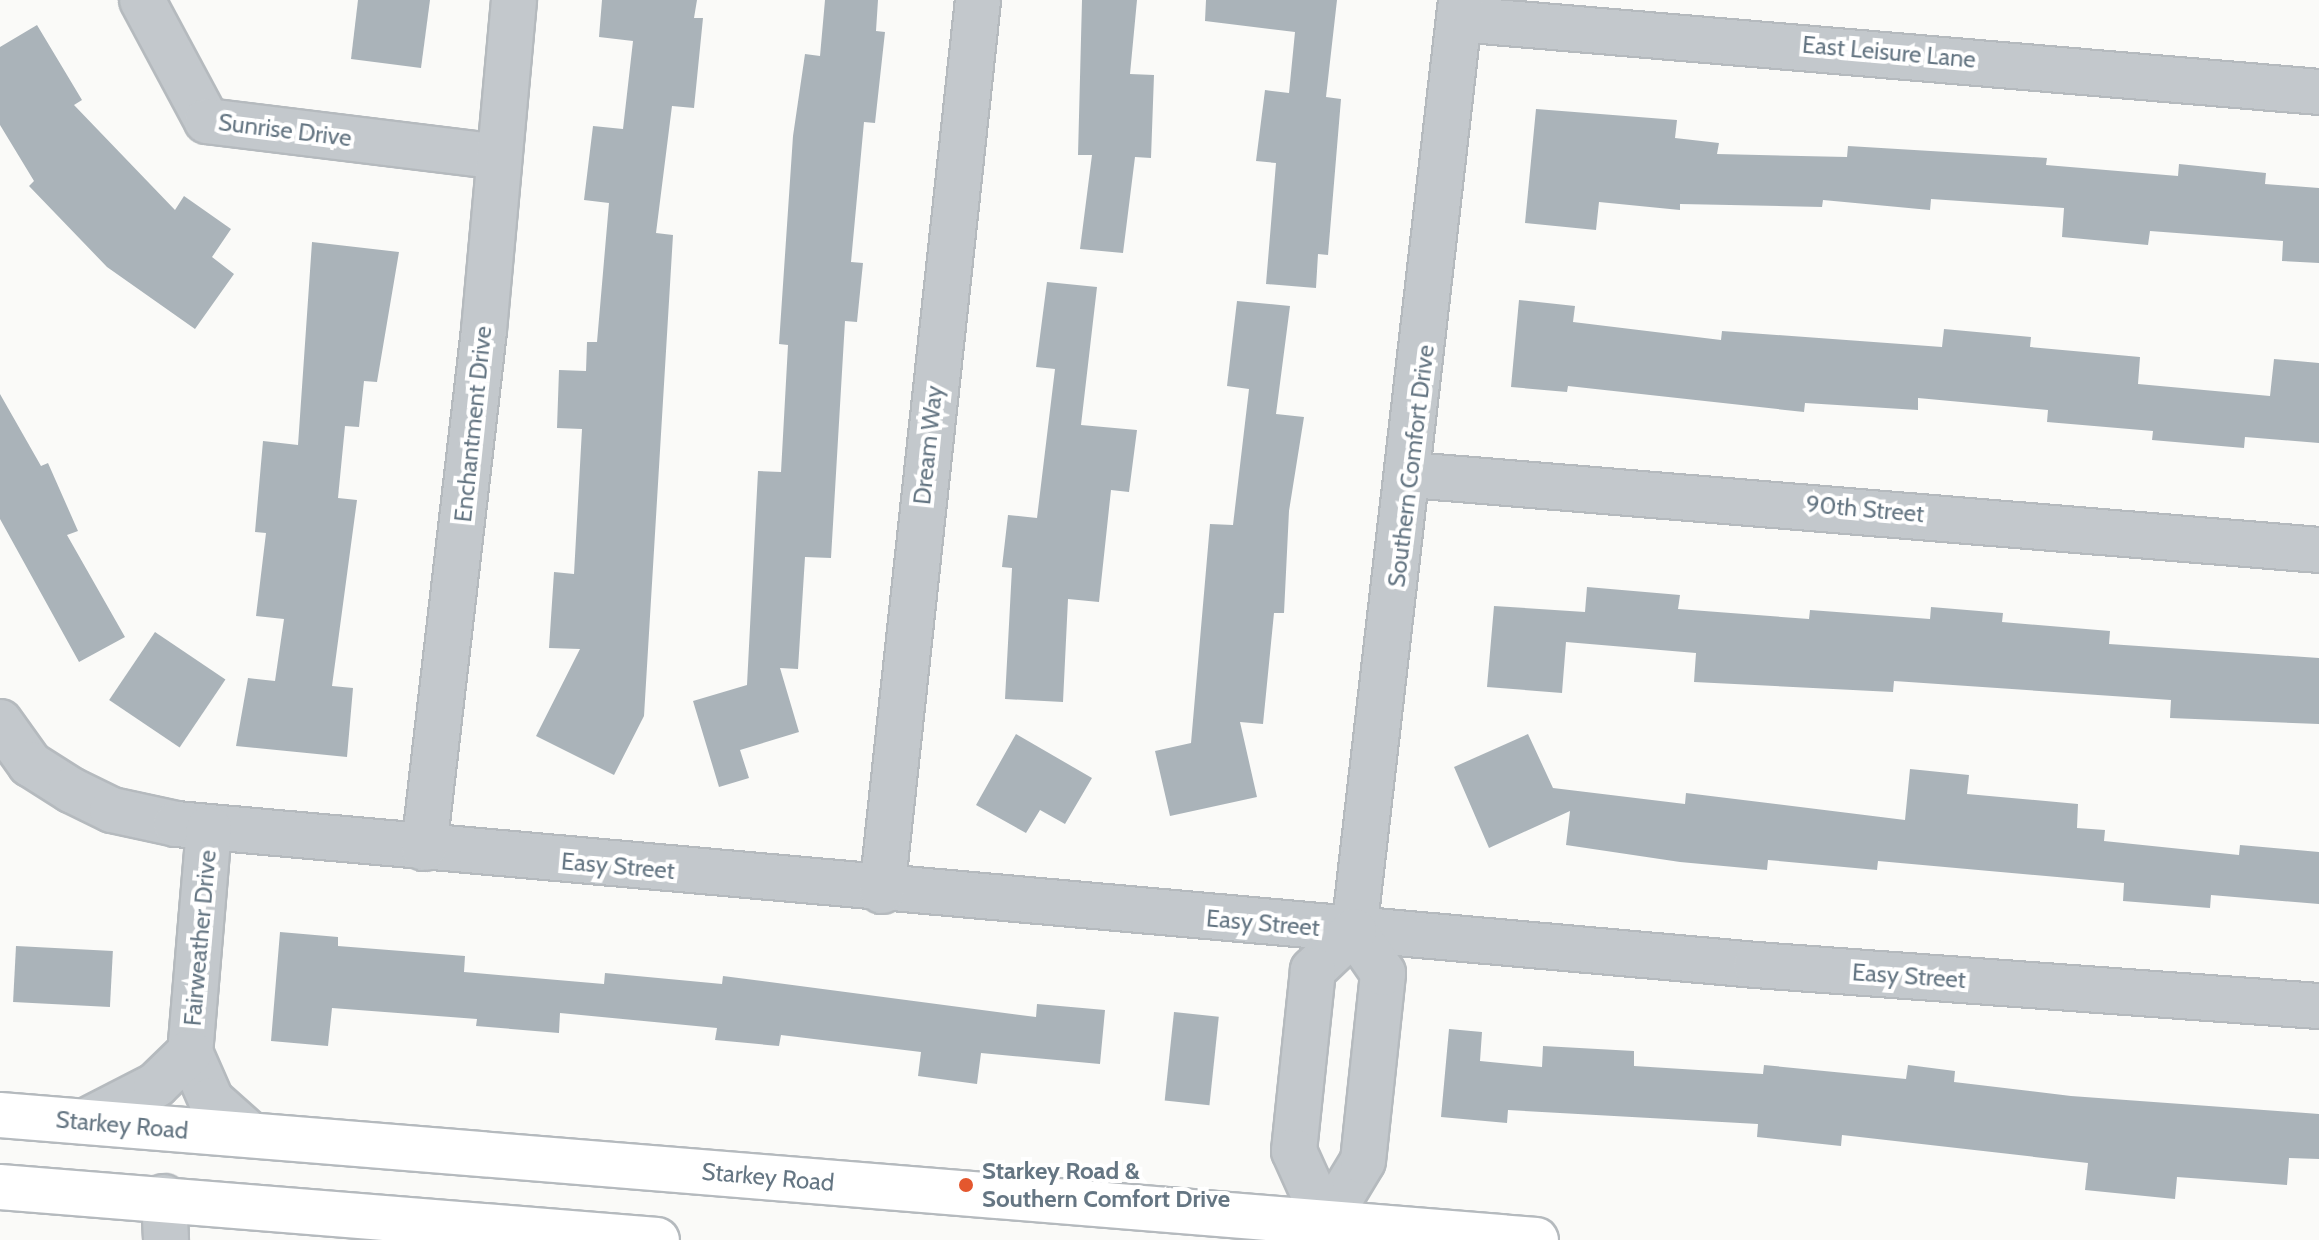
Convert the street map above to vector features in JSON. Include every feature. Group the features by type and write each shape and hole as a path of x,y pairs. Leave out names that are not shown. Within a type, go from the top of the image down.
{"main road":[{"name":"Starkey Road","path":"0,1115 1325,1231 1536,1240"},
{"path":"164,1197 171,1129"},
{"path":"0,1187 164,1197 657,1240"}],"street":[{"name":"Sunrise Drive","path":"142,0 207,121 499,157"},
{"name":"Enchantment Drive","path":"424,848 514,0"},
{"name":"Dream Way","path":"882,891 978,0"},
{"name":"East Leisure Lane","path":"1460,10 2319,92"},
{"name":"Southern Comfort Drive","path":"1354,931 1411,475 1460,10"},
{"name":"90th Street","path":"1411,475 2319,550"},
{"name":"Fairweather Drive","path":"0,722 30,764 84,797 112,810 209,828 190,1052 211,1100 250,1135"},
{"name":"Easy Street","path":"209,828 882,891 1354,931 2319,1006"},
{"path":"1354,931 1383,973 1363,1161 1325,1231 1294,1151 1313,970 1354,931"},
{"name":"Fairweather Drive","path":"84,1122 156,1085 190,1052"},
{"path":"164,1197 166,1240"}],"building":[{"path":"358,0 430,0 421,68 351,59"},
{"path":"602,0 697,0 694,18 703,18 694,108 672,106 656,233 673,235 644,716 614,775 536,736 580,649 549,648 554,572 574,574 582,429 557,428 559,370 586,371 587,342 597,342 609,203 584,200 593,126 623,129 633,41 599,37"},
{"path":"825,0 878,0 876,31 885,32 875,123 864,122 851,262 863,263 857,322 845,321 831,558 805,557 798,669 780,668 799,732 740,750 749,778 719,787 693,701 747,685 758,471 781,472 788,345 779,344 793,136 805,54 820,56"},
{"path":"1082,0 1137,0 1130,74 1154,75 1151,158 1135,157 1123,253 1080,249 1092,155 1078,155"},
{"path":"1206,0 1337,0 1326,97 1341,99 1328,255 1318,254 1316,288 1266,284 1276,163 1256,161 1265,90 1289,93 1295,32 1205,21"},
{"path":"37,25 82,100 74,105 175,210 184,196 231,229 212,257 234,274 195,329 107,267 29,186 34,181 0,125 0,47"},
{"path":"1536,109 1677,120 1675,138 1719,143 1717,154 1847,157 1848,146 2047,158 2046,165 2178,176 2179,164 2266,173 2265,184 2319,188 2319,263 2282,261 2283,241 2150,231 2148,245 2062,237 2064,208 1931,199 1930,210 1823,200 1822,207 1680,204 1680,210 1599,202 1596,230 1525,223"},
{"path":"312,242 399,252 377,382 364,381 359,427 345,426 338,498 357,500 332,686 353,688 347,757 236,746 248,678 275,681 284,619 256,616 266,533 255,532 263,441 298,445"},
{"path":"1047,282 1097,287 1081,425 1137,430 1129,492 1111,490 1099,602 1068,599 1063,702 1005,699 1012,568 1002,567 1008,515 1037,518 1055,369 1036,367"},
{"path":"1519,300 1575,306 1573,322 1721,340 1722,331 1942,347 1944,329 2031,337 2030,347 2140,357 2138,384 2270,396 2274,359 2319,363 2319,443 2245,437 2244,448 2152,440 2153,431 2047,422 2048,410 1918,398 1918,410 1805,403 1804,412 1568,386 1567,392 1511,387"},
{"path":"1237,301 1290,306 1276,414 1304,417 1289,511 1284,613 1274,613 1263,724 1240,722 1257,797 1170,816 1155,751 1191,743 1210,524 1233,525 1249,389 1227,386"},
{"path":"0,394 41,466 48,463 78,531 67,535 125,637 79,662 0,519"},
{"path":"1587,587 1680,595 1678,609 1809,619 1810,610 1930,619 1931,607 2003,613 2002,622 2110,631 2109,644 2319,658 2319,724 2170,718 2171,700 1894,681 1893,692 1694,682 1696,653 1566,642 1562,693 1487,687 1494,606 1585,612"},
{"path":"155,632 225,680 180,748 109,700"},
{"path":"1016,734 1092,778 1065,824 1040,810 1026,833 976,805"},
{"path":"1528,734 1553,788 1685,804 1686,793 1905,820 1910,769 1969,775 1967,794 2078,804 2077,828 2105,830 2104,841 2239,855 2240,845 2319,852 2319,904 2211,895 2210,908 2123,901 2124,883 1878,861 1877,870 1768,860 1767,870 1680,862 1566,845 1570,811 1489,848 1454,767"},
{"path":"280,932 338,937 338,946 465,956 464,972 604,984 605,973 722,984 723,976 1036,1017 1037,1004 1105,1010 1100,1064 981,1053 977,1084 918,1076 921,1052 781,1035 779,1046 715,1040 717,1028 560,1013 559,1033 476,1026 477,1019 332,1008 328,1046 271,1041"},
{"path":"16,946 113,951 110,1007 13,1002"},
{"path":"1174,1012 1219,1017 1209,1105 1165,1101"},
{"path":"1449,1029 1482,1032 1480,1061 1542,1067 1543,1046 1634,1051 1634,1066 1763,1074 1764,1065 1906,1079 1908,1065 1955,1071 1954,1082 2071,1096 2319,1114 2319,1159 2289,1158 2287,1185 2177,1177 2175,1199 2085,1190 2088,1163 1842,1135 1841,1146 1757,1137 1758,1124 1508,1110 1507,1123 1441,1117"}],"place":[{"name":"Starkey Road & Southern Comfort Drive","path":"966,1185"}]}
